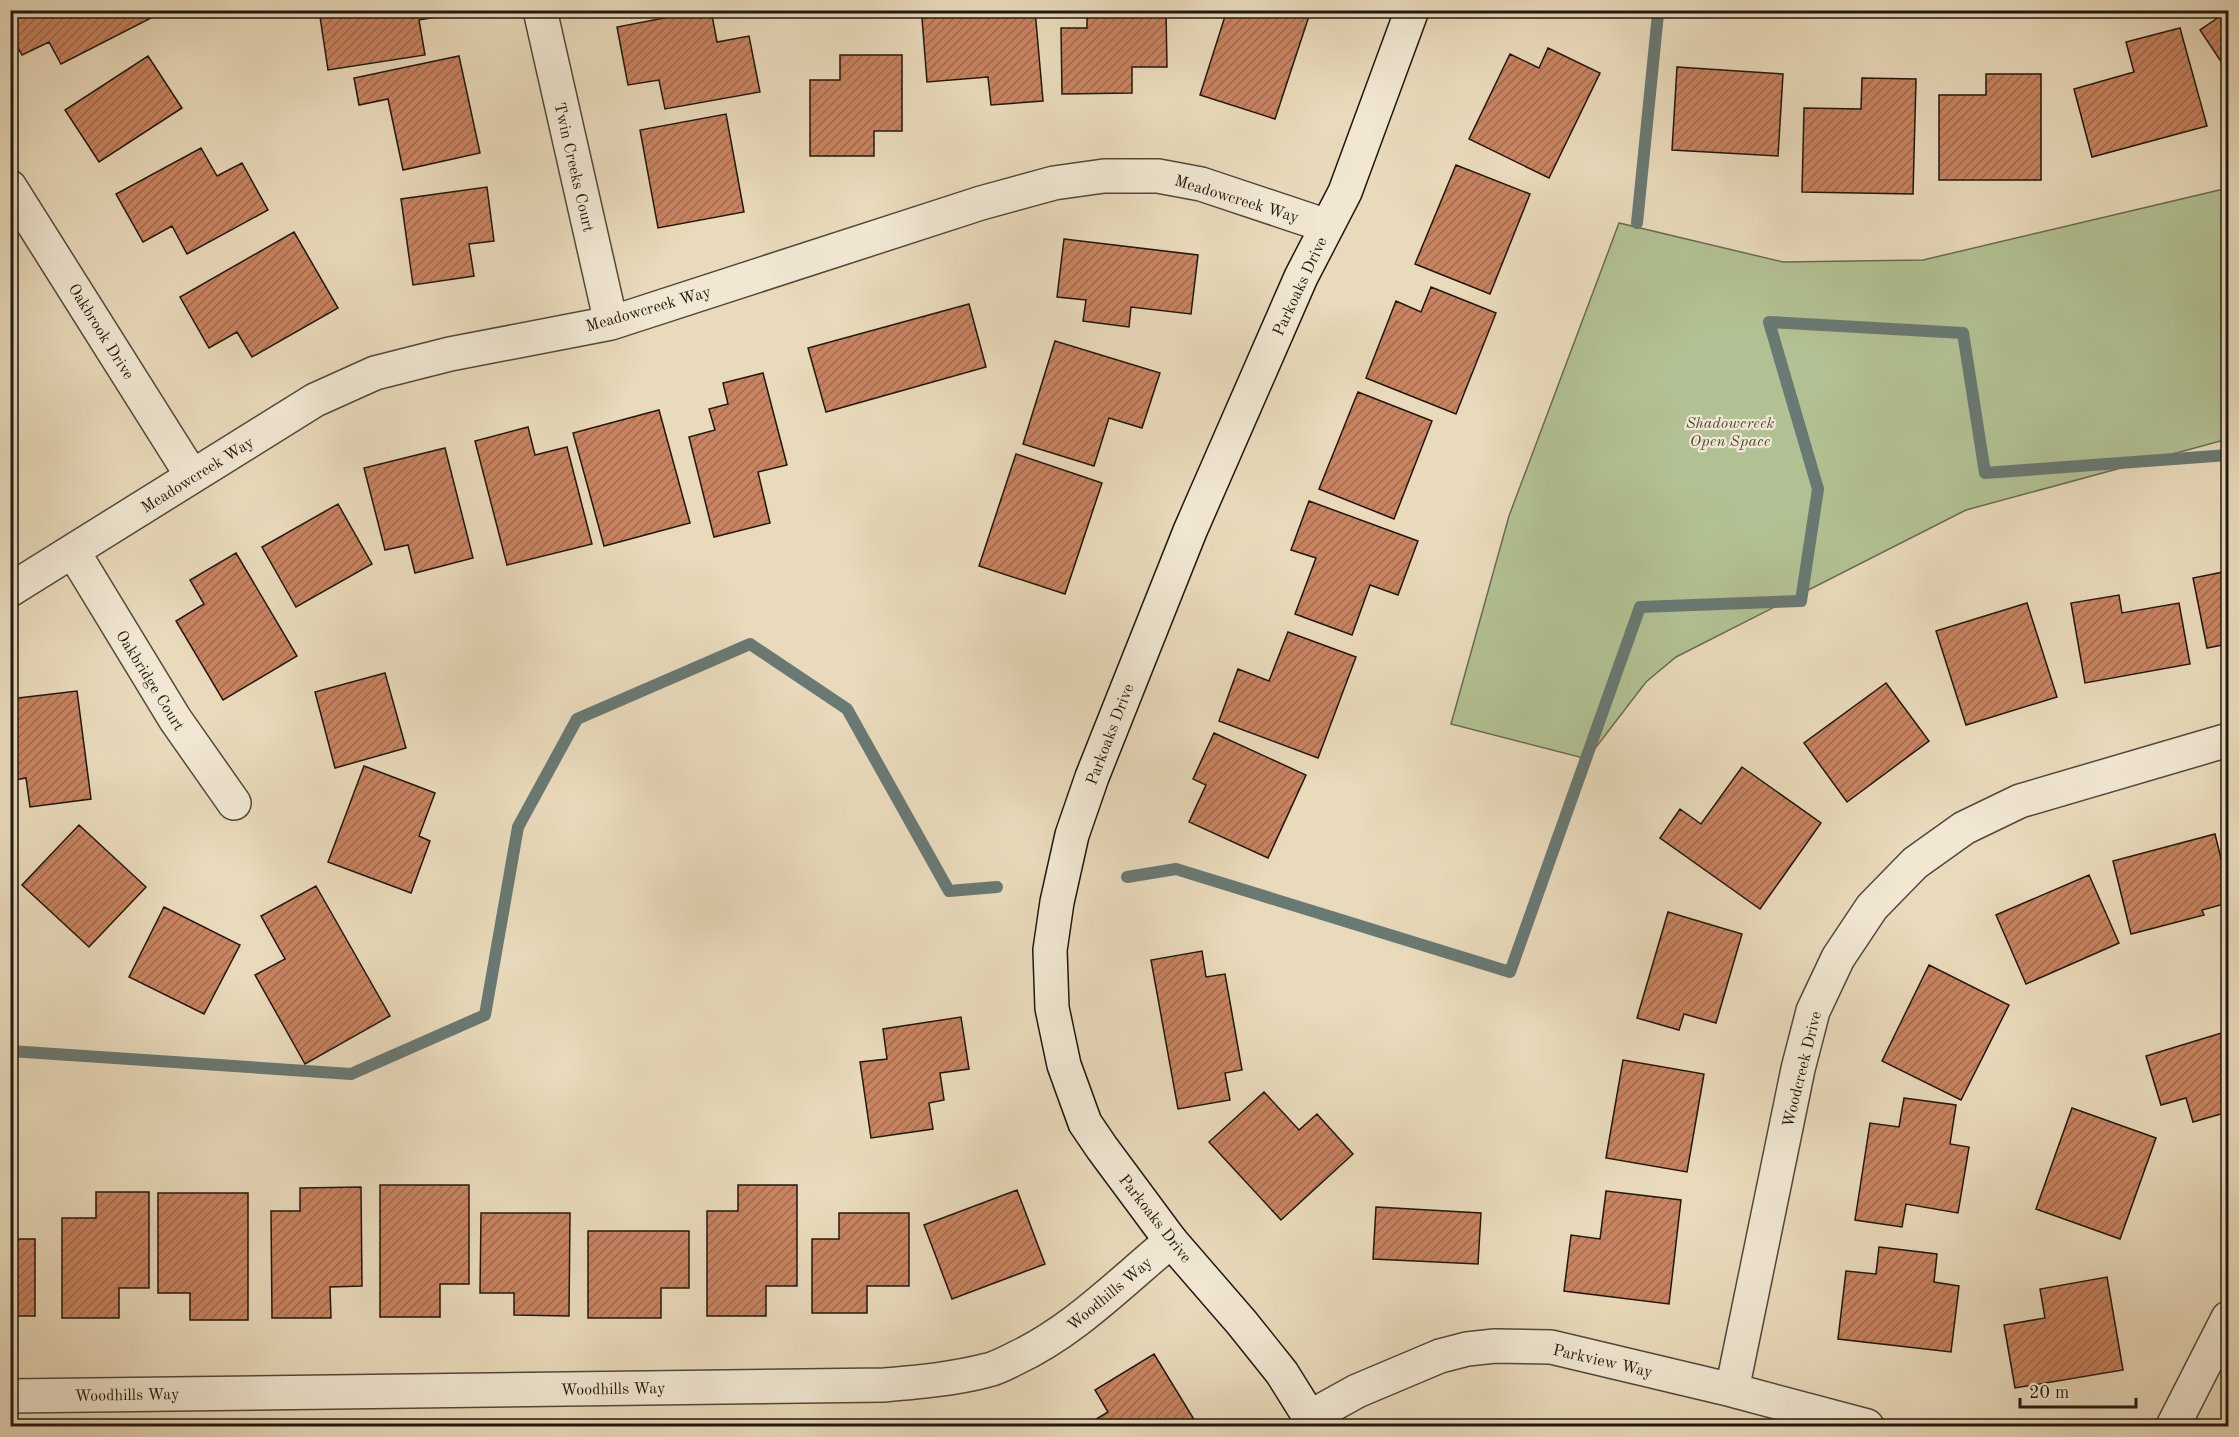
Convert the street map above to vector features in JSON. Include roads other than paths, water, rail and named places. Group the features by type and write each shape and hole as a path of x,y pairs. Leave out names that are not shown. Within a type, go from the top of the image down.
{"street":[{"name":"Twin Creeks Court","path":"540,10 611,322"},
{"name":"Parkoaks Drive","path":"1313,1422 1281,1373 1242,1323 1171,1241 1085,1123 1064,1065 1052,1008 1050,950 1072,835 1104,745 1195,520 1301,277 1345,192 1412,10"},
{"name":"Meadowcreek Way","path":"10,590 74,553 315,400 375,373 450,354 611,322 981,203 1054,183 1104,176 1158,176 1201,184 1327,226"},
{"name":"Oakbrook Drive","path":"10,187 192,476"},
{"name":"Oakbridge Court","path":"74,553 175,719 234,803"},
{"name":"Woodcreek Drive","path":"1732,1389 1798,1069 1814,1011 1838,958 1872,907 1915,863 1931,851 1964,828 2020,801 2229,740"},
{"name":"Woodhills Way","path":"10,1396 884,1385 928,1382 990,1370 1041,1347 1085,1316 1129,1275 1171,1241"},
{"path":"2173,1426 2229,1318"},
{"name":"Parkview Way","path":"1313,1422 1357,1391 1440,1356 1467,1349 1495,1346 1551,1347 1732,1389 1867,1426"}],"waterway":[{"path":"1637,223 1658,14"},
{"path":"1127,877 1176,869 1510,972 1640,607 1801,601 1818,489 1769,322 1963,333 1985,473 2228,455"},
{"path":"10,1051 351,1074 485,1015 518,827 577,719 750,644 847,709 949,891 997,887"}],"park label":[{"name":"Shadowcreek Open Space","path":"1730,431"}]}
